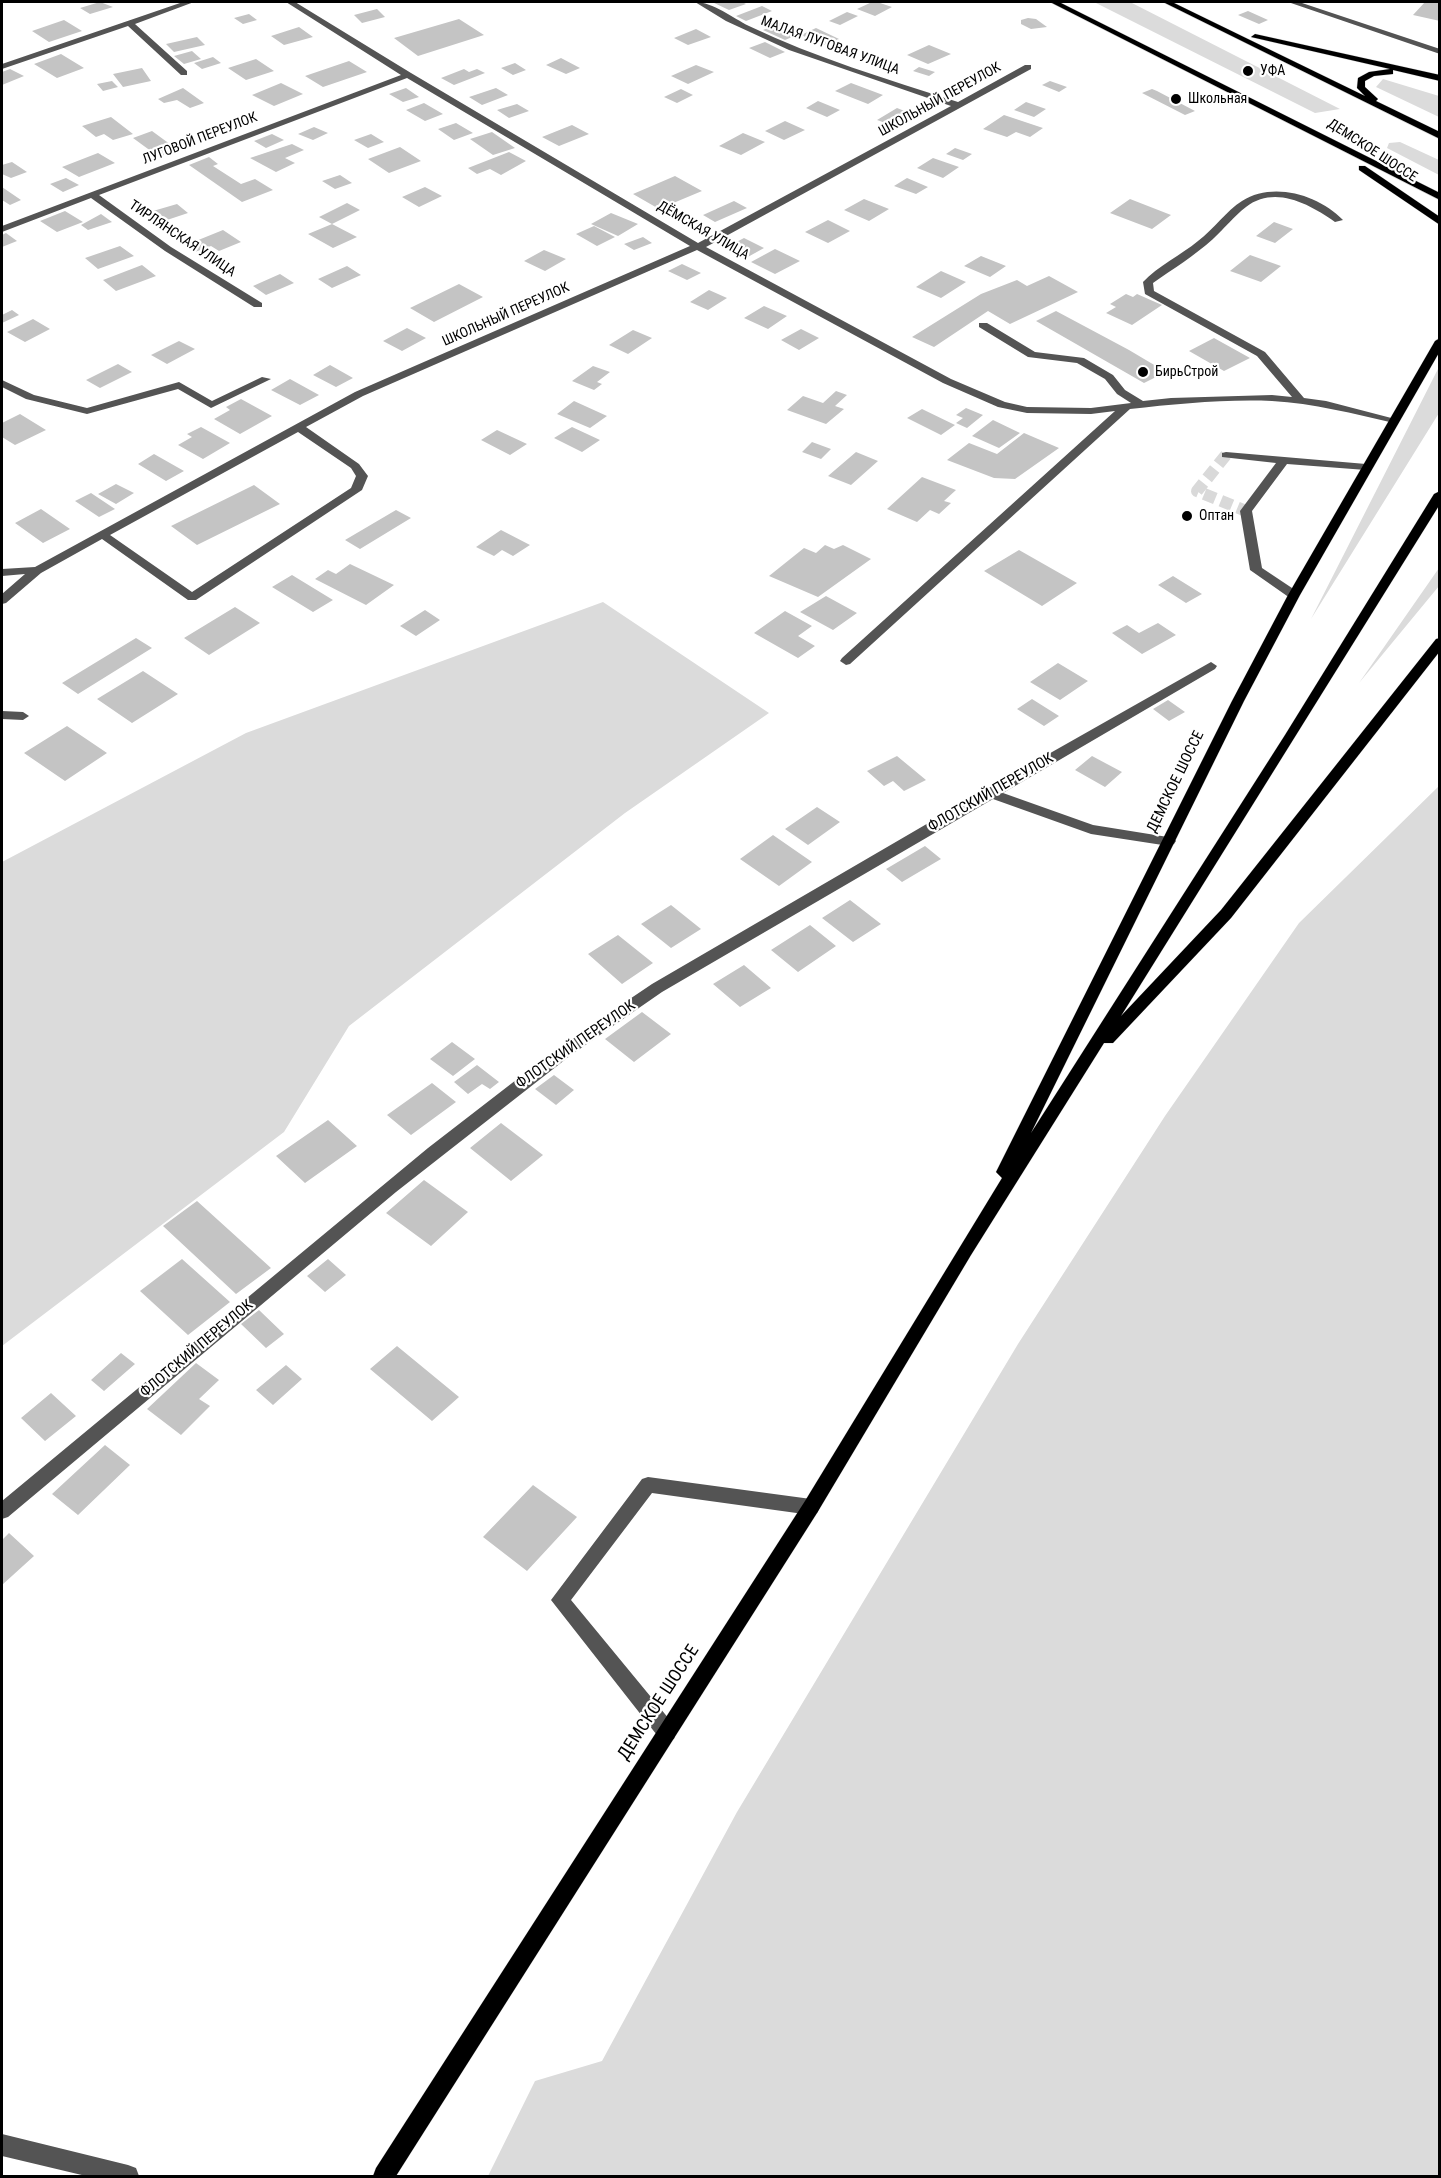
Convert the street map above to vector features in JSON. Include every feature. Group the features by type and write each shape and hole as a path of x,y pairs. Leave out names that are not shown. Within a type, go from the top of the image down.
{"main road":[{"path":"1054,2 1440,197"},
{"path":"1167,2 1436,134"},
{"path":"1187,11 1273,42 1440,78"},
{"path":"1411,72 1372,74 1361,80 1361,88 1371,98 1436,134"},
{"name":"ДЕМСКОЕ ШОССЕ","path":"1281,117 1395,188 1440,222"},
{"name":"ДЕМСКОЕ ШОССЕ","path":"964,1250 1294,595 1440,341"},
{"name":"ДЕМСКОЕ ШОССЕ","path":"384,2176 811,1507 964,1250 1083,1065 1440,494"},
{"path":"1083,1065 1226,914 1440,642"}],"street":[{"path":"2,67 190,2"},
{"name":"ДЁМСКАЯ УЛИЦА","path":"290,2 408,75 697,246 947,381 1002,405 1046,411 1233,398 1300,400 1394,420"},
{"name":"МАЛАЯ ЛУГОВАЯ УЛИЦА","path":"699,2 736,25 808,55 957,105"},
{"path":"1292,2 1440,52"},
{"path":"129,23 184,73"},
{"name":"ШКОЛЬНЫЙ ПЕРЕУЛОК","path":"2,600 37,570 359,394 697,246 707,244 1028,67"},
{"name":"ЛУГОВОЙ ПЕРЕУЛОК","path":"2,229 408,75"},
{"name":"ТИРЛЯНСКАЯ УЛИЦА","path":"91,194 168,249 258,305"},
{"path":"1300,400 1261,354 1149,292 1148,282 1202,244 1246,202 1267,194 1294,195 1323,209 1338,220"},
{"path":"983,325 1032,355 1080,360 1109,377 1121,392 1140,404"},
{"path":"2,383 30,397 87,411 178,385 211,405 266,379"},
{"path":"846,661 1126,407"},
{"path":"102,534 192,597 356,490 362,476 355,466 299,427"},
{"path":"1226,455 1282,462 1366,467"},
{"path":"1282,462 1246,511 1256,570 1294,595"},
{"path":"2,572 37,570"},
{"name":"ФЛОТСКИЙ ПЕРЕУЛОК","path":"2,1512 368,1206 526,1079 586,1035 657,988 1211,666"},
{"path":"2,715 23,716"},
{"path":"990,793 1091,829 1169,841"},
{"path":"667,1732 560,1600 648,1485 811,1507"},
{"path":"2,2145 128,2176"}],"shaded area":[{"path":"1094,2 1130,2 1340,109 1315,113"},
{"path":"1383,79 1439,96 1439,117 1376,87"},
{"path":"1400,142 1439,160 1439,175 1387,148 1389,143"},
{"path":"1439,367 1439,413 1311,619"},
{"path":"1439,568 1439,586 1359,683"},
{"path":"603,602 769,713 625,813 349,1026 284,1132 2,1346 2,862 246,733"},
{"path":"1439,786 1439,2176 488,2176 535,2081 602,2061 737,1812 1018,1344 1165,1116 1299,923"}],"building":[{"path":"100,2 113,7 90,14 80,8"},
{"path":"712,2 742,2 746,4 729,10"},
{"path":"872,2 892,7 875,16 857,9"},
{"path":"1425,2 1440,2 1440,21 1413,15"},
{"path":"762,6 772,11 746,21 736,16"},
{"path":"377,9 385,17 362,23 354,15"},
{"path":"1248,11 1268,20 1259,24 1238,15"},
{"path":"847,12 858,16 840,25 829,21"},
{"path":"249,14 257,20 243,24 234,18"},
{"path":"459,19 484,35 418,56 394,38"},
{"path":"1036,19 1047,27 1031,29 1021,24 1021,20"},
{"path":"64,20 82,31 49,42 32,31"},
{"path":"783,22 804,32 785,40 763,30"},
{"path":"299,27 313,37 284,45 271,36"},
{"path":"816,28 839,39 824,45 801,35"},
{"path":"696,29 711,37 688,45 674,38"},
{"path":"197,37 205,45 174,52 166,44"},
{"path":"765,42 785,52 770,58 749,48"},
{"path":"929,45 951,54 928,64 907,55"},
{"path":"192,51 201,59 184,64 174,56"},
{"path":"61,54 84,68 57,78 34,64"},
{"path":"213,57 221,63 202,69 194,63"},
{"path":"561,58 580,68 566,74 546,65"},
{"path":"256,59 274,71 246,80 228,68"},
{"path":"349,61 367,72 323,87 305,76"},
{"path":"515,63 526,70 513,75 501,68"},
{"path":"696,65 714,72 688,84 671,76"},
{"path":"919,67 935,72 929,76 913,71"},
{"path":"142,68 151,81 123,87 113,74"},
{"path":"10,69 24,76 2,85 2,72"},
{"path":"464,69 469,72 477,69 485,73 454,85 441,78"},
{"path":"112,81 118,87 103,91 97,84"},
{"path":"1050,81 1067,87 1059,92 1042,85"},
{"path":"281,83 303,94 274,106 252,95"},
{"path":"851,83 883,95 868,104 835,91"},
{"path":"183,88 204,103 190,108 177,100 164,103 158,99"},
{"path":"406,88 419,97 403,102 389,94"},
{"path":"496,88 508,95 482,105 469,97"},
{"path":"681,89 693,95 677,103 664,97"},
{"path":"1152,89 1195,111 1185,115 1142,93"},
{"path":"818,101 840,110 827,117 806,108"},
{"path":"1026,102 1046,109 1034,117 1014,110"},
{"path":"424,103 443,114 425,121 406,110"},
{"path":"517,104 529,111 509,118 497,110"},
{"path":"897,108 917,116 897,127 877,120"},
{"path":"1004,115 1043,128 1030,137 1016,132 1007,137 983,129"},
{"path":"111,117 133,134 113,140 104,134 96,137 82,126"},
{"path":"785,121 805,130 784,140 765,131"},
{"path":"456,123 473,133 454,140 438,129"},
{"path":"572,125 589,134 559,146 542,137"},
{"path":"314,127 328,133 313,140 298,134"},
{"path":"152,131 178,150 159,157 133,138"},
{"path":"492,132 515,148 493,155 470,139"},
{"path":"743,133 765,142 741,155 719,146"},
{"path":"272,134 284,140 266,148 254,141"},
{"path":"371,134 384,142 368,148 354,140"},
{"path":"292,144 304,150 285,158 295,163 276,172 250,158"},
{"path":"400,147 421,161 389,173 368,159"},
{"path":"955,148 972,154 963,160 946,154"},
{"path":"509,152 526,161 501,175 490,169 477,174 468,168"},
{"path":"98,153 115,163 79,177 62,167"},
{"path":"209,157 218,164 213,166 241,184 255,179 273,190 242,202 189,165"},
{"path":"933,158 959,167 943,178 917,168"},
{"path":"12,162 27,172 11,178 2,174 2,165"},
{"path":"340,175 352,183 335,189 322,181"},
{"path":"675,176 702,191 659,209 633,194"},
{"path":"66,178 79,185 63,192 50,184"},
{"path":"907,178 928,187 916,194 894,186"},
{"path":"2,187 21,200 10,205 2,200"},
{"path":"425,187 442,196 419,207 402,197"},
{"path":"864,199 889,209 869,221 844,210"},
{"path":"1130,199 1171,215 1152,229 1110,213"},
{"path":"734,201 747,208 715,222 703,215"},
{"path":"347,203 360,210 332,224 319,217"},
{"path":"177,204 188,213 164,221 153,211"},
{"path":"65,211 83,222 57,232 40,221"},
{"path":"611,213 638,224 618,236 591,224"},
{"path":"101,214 112,222 88,230 81,225"},
{"path":"828,220 850,231 828,243 805,232"},
{"path":"1274,222 1293,229 1275,243 1256,236"},
{"path":"332,224 357,237 333,248 308,234"},
{"path":"594,226 615,237 597,246 576,234"},
{"path":"223,230 241,242 219,251 211,246 195,252 186,245"},
{"path":"6,233 17,241 2,247 2,235"},
{"path":"643,237 652,243 634,250 624,244"},
{"path":"744,238 764,248 746,258 725,248"},
{"path":"120,246 134,256 98,269 85,258"},
{"path":"775,249 800,261 775,274 751,262"},
{"path":"544,250 566,259 545,271 524,261"},
{"path":"1250,255 1281,266 1261,282 1230,271"},
{"path":"981,256 1006,266 990,277 964,266"},
{"path":"682,264 701,273 687,280 668,271"},
{"path":"142,265 156,276 116,291 103,280"},
{"path":"347,266 361,275 332,288 318,279"},
{"path":"941,271 966,282 941,298 916,287"},
{"path":"280,274 294,283 266,295 253,286"},
{"path":"1049,276 1078,292 1010,324 988,311 934,347 912,337 981,294 1017,280 1027,286"},
{"path":"459,284 483,297 434,322 410,308"},
{"path":"709,290 727,298 708,310 690,302"},
{"path":"1126,294 1133,297 1137,294 1162,305 1132,325 1106,313 1116,307 1110,304"},
{"path":"764,306 787,316 768,329 744,318"},
{"path":"12,310 19,315 2,323 2,315"},
{"path":"1056,311 1166,372 1144,383 1036,321"},
{"path":"33,319 50,329 25,342 7,332"},
{"path":"407,328 426,338 402,351 383,341"},
{"path":"801,329 819,338 799,350 781,340"},
{"path":"633,330 652,338 628,354 609,345"},
{"path":"1214,338 1250,358 1224,371 1189,351"},
{"path":"179,341 195,349 167,364 151,355"},
{"path":"118,364 132,372 100,388 86,380"},
{"path":"330,365 353,378 336,387 313,375"},
{"path":"593,366 610,372 597,382 602,384 594,390 572,381"},
{"path":"290,379 319,395 300,405 271,390"},
{"path":"836,391 847,395 835,406 844,409 826,424 787,410 803,396 823,403"},
{"path":"241,399 272,416 240,434 214,419 230,410 226,407"},
{"path":"574,401 607,416 590,428 557,414"},
{"path":"966,408 983,415 967,428 956,423 963,418 956,415"},
{"path":"922,409 955,425 941,435 907,418"},
{"path":"20,414 46,430 15,445 2,437 2,423"},
{"path":"993,420 1020,433 999,448 972,436"},
{"path":"201,427 230,443 203,459 178,445 192,437 187,434"},
{"path":"572,427 600,440 582,452 554,438"},
{"path":"497,430 527,444 510,455 481,440"},
{"path":"1024,433 1059,448 1015,479 994,478 947,460 969,443 997,454"},
{"path":"812,442 831,449 821,459 802,452"},
{"path":"856,452 878,461 851,485 828,476"},
{"path":"154,454 184,471 166,481 138,464"},
{"path":"922,477 956,490 944,501 951,503 939,514 930,510 917,522 887,509"},
{"path":"116,484 134,493 116,504 98,494"},
{"path":"254,485 280,504 197,545 171,526"},
{"path":"91,493 115,509 99,517 75,501"},
{"path":"41,509 70,529 43,543 15,523"},
{"path":"396,510 411,518 360,549 345,540"},
{"path":"501,530 530,545 513,556 502,550 494,556 476,547"},
{"path":"825,545 834,549 843,545 871,559 818,597 769,576 804,548 816,553"},
{"path":"1019,550 1077,583 1042,606 984,571"},
{"path":"350,564 394,585 366,605 315,579 328,570 336,574"},
{"path":"292,575 333,600 313,612 272,587"},
{"path":"1173,576 1202,594 1186,603 1158,585"},
{"path":"826,596 857,613 833,630 800,612"},
{"path":"235,607 260,623 209,655 184,638"},
{"path":"425,610 440,620 416,636 400,626"},
{"path":"785,611 812,626 798,636 815,646 798,658 754,633"},
{"path":"1158,623 1176,635 1142,654 1112,633 1127,625 1139,633"},
{"path":"136,638 152,648 78,694 62,683"},
{"path":"1058,663 1088,681 1060,700 1030,682"},
{"path":"143,671 178,694 132,723 97,699"},
{"path":"1032,699 1059,716 1044,726 1017,709"},
{"path":"1168,700 1185,712 1169,721 1153,709"},
{"path":"67,726 107,753 65,781 24,753"},
{"path":"897,756 926,780 904,791 893,781 884,786 867,771"},
{"path":"1092,756 1122,772 1105,787 1075,770"},
{"path":"817,807 840,822 808,845 785,829"},
{"path":"773,835 812,862 779,886 740,859"},
{"path":"925,846 941,859 902,882 886,869"},
{"path":"850,900 881,924 853,942 822,918"},
{"path":"671,905 701,929 671,948 641,924"},
{"path":"810,925 836,946 798,972 771,950"},
{"path":"618,935 653,963 622,984 588,954"},
{"path":"744,965 771,988 740,1007 713,984"},
{"path":"642,1012 671,1034 634,1062 605,1039"},
{"path":"452,1042 475,1059 453,1076 430,1059"},
{"path":"477,1065 499,1082 490,1089 482,1084 468,1094 454,1082"},
{"path":"554,1075 574,1090 556,1105 535,1089"},
{"path":"432,1083 456,1102 411,1135 387,1115"},
{"path":"328,1120 357,1146 305,1183 276,1156"},
{"path":"501,1123 543,1155 511,1181 470,1148"},
{"path":"424,1180 468,1212 431,1246 386,1213"},
{"path":"197,1201 271,1268 236,1294 163,1226"},
{"path":"182,1259 230,1302 188,1335 140,1291"},
{"path":"328,1259 346,1275 325,1292 307,1276"},
{"path":"259,1310 284,1334 266,1348 241,1324"},
{"path":"397,1346 459,1397 432,1421 370,1369"},
{"path":"121,1353 135,1364 104,1391 91,1380"},
{"path":"196,1363 219,1380 199,1399 210,1406 181,1435 147,1409"},
{"path":"286,1365 302,1379 273,1405 256,1390"},
{"path":"51,1393 76,1416 45,1441 21,1418"},
{"path":"105,1445 130,1465 78,1515 52,1494"},
{"path":"533,1485 577,1517 527,1571 483,1537"},
{"path":"9,1533 34,1556 2,1585 2,1540"}],"tunnel":[{"path":"1226,455 1197,491 1246,511"}],"place":[{"name":"УФА","path":"1248,71"},
{"name":"Школьная","path":"1176,99"},
{"name":"БирьСтрой","path":"1143,372"},
{"name":"Оптан","path":"1187,516"}]}
